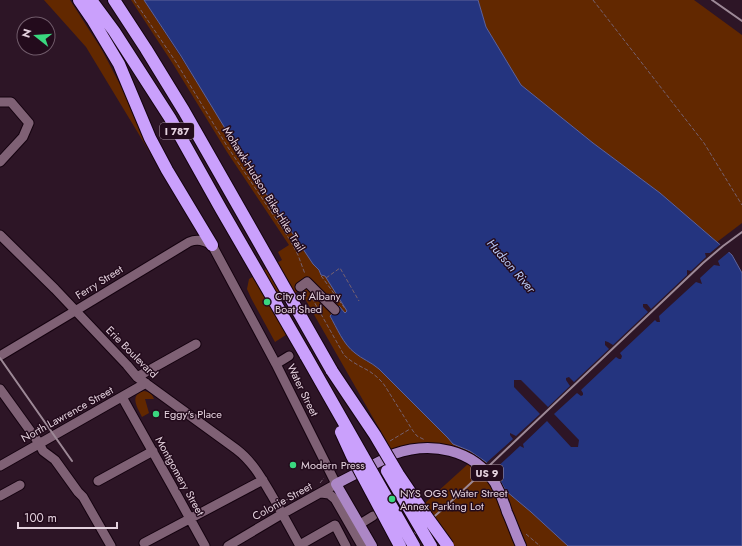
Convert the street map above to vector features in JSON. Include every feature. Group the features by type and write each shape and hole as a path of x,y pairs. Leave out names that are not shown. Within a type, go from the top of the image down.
{"highway":[{"path":"79,0 119,64 150,138 167,170 212,245"},
{"name":"I 787","path":"91,0 114,31 170,118 414,546"},
{"name":"I 787","path":"114,0 143,43 181,105 379,457 431,546"},
{"path":"306,356 352,456 400,546"},
{"path":"332,371 375,435 401,480 448,546"}],"main road":[{"name":"Colonie Street","path":"336,484 394,454 403,451 435,448 459,453 470,459 490,476 497,488 521,546"},
{"name":"Water Street","path":"336,484 372,546"}],"street":[{"path":"0,102 11,102 29,122 23,137 0,162"},
{"name":"Erie Boulevard","path":"0,235 55,289 127,364 137,377 244,455 255,467 300,546"},
{"name":"Ferry Street","path":"0,356 194,239 212,245"},
{"name":"Water Street","path":"212,245 276,364 336,484"},
{"path":"303,284 335,310"},
{"path":"137,377 196,344"},
{"path":"276,364 288,356"},
{"name":"North Lawrence Street","path":"0,466 146,384"},
{"path":"0,389 39,443 43,451 55,460 78,492 84,497 111,546"},
{"name":"Montgomery Street","path":"122,397 204,546"},
{"path":"98,481 153,451"},
{"path":"144,543 263,480"},
{"name":"Colonie Street","path":"228,546 336,484"},
{"path":"0,496 20,485"},
{"path":"321,493 329,494 335,499 362,546"},
{"path":"360,524 373,516"},
{"path":"300,546 335,525 346,546"},
{"path":"314,537 319,546"}],"path":[{"name":"Mohawk-Hudson Bike-Hike Trail","path":"134,0 176,62 227,146 290,240 298,255 303,284 344,355 381,381 413,431 418,436 426,440"},
{"path":"593,0 704,143 742,205"},
{"path":"326,278 340,268 359,301"},
{"path":"321,276 346,310"},
{"path":"320,483 325,478"},
{"path":"275,501 292,499"},
{"path":"524,532 539,546"}],"shaded area":[{"path":"44,0 70,0 102,50 126,96 142,135 195,227 86,47"},
{"path":"131,0 144,0 314,264 325,276 347,311 345,313 341,335 349,347 379,369 451,442 470,451 486,462 497,475 506,491 568,546 455,546 424,504 468,464 456,457 428,452 414,453 396,458 300,290 274,306 289,333 275,342 247,289 249,279 282,260 278,252 289,245 227,152 173,64"},
{"path":"478,0 694,0 742,35 742,223 717,242 660,193 593,143 521,85 486,27"},
{"path":"144,391 148,392 154,399 145,399 149,413 142,417 136,405 135,398 139,393"}],"water":[{"name":"Hudson River","path":"144,0 478,0 486,27 521,85 593,143 660,193 732,255 742,273 742,546 568,546 506,491 497,475 486,462 470,451 453,444 379,369 355,353 344,341 330,316 339,306 345,313 347,311 325,276 321,275 319,270 313,264 248,166 181,56"}],"pier":[{"path":"722,243 730,251 718,261 720,266 714,265 700,278 702,284 696,282 659,316 660,322 655,320 620,353 622,356 621,359 616,357 581,390 583,395 581,396 577,393 554,414 579,440 578,447 571,447 547,421 523,444 524,448 520,446 492,472 485,464 513,439 510,433 516,436 540,414 514,387 514,380 521,380 548,407 570,386 566,378 569,377 574,382 609,349 605,345 605,341 613,345 648,312 643,307 643,304 647,304 651,309 687,275 687,270 691,271 706,257 705,253 710,253"}],"railway":[{"path":"712,0 742,21"},
{"path":"400,546 472,482 703,263 742,232"},
{"path":"0,358 72,461"}],"place":[{"name":"City of Albany Boat Shed","path":"267,302"},
{"name":"Eggy's Place","path":"156,414"},
{"name":"Modern Press","path":"293,465"},
{"name":"NYS OGS Water Street Annex Parking Lot","path":"392,499"}]}
